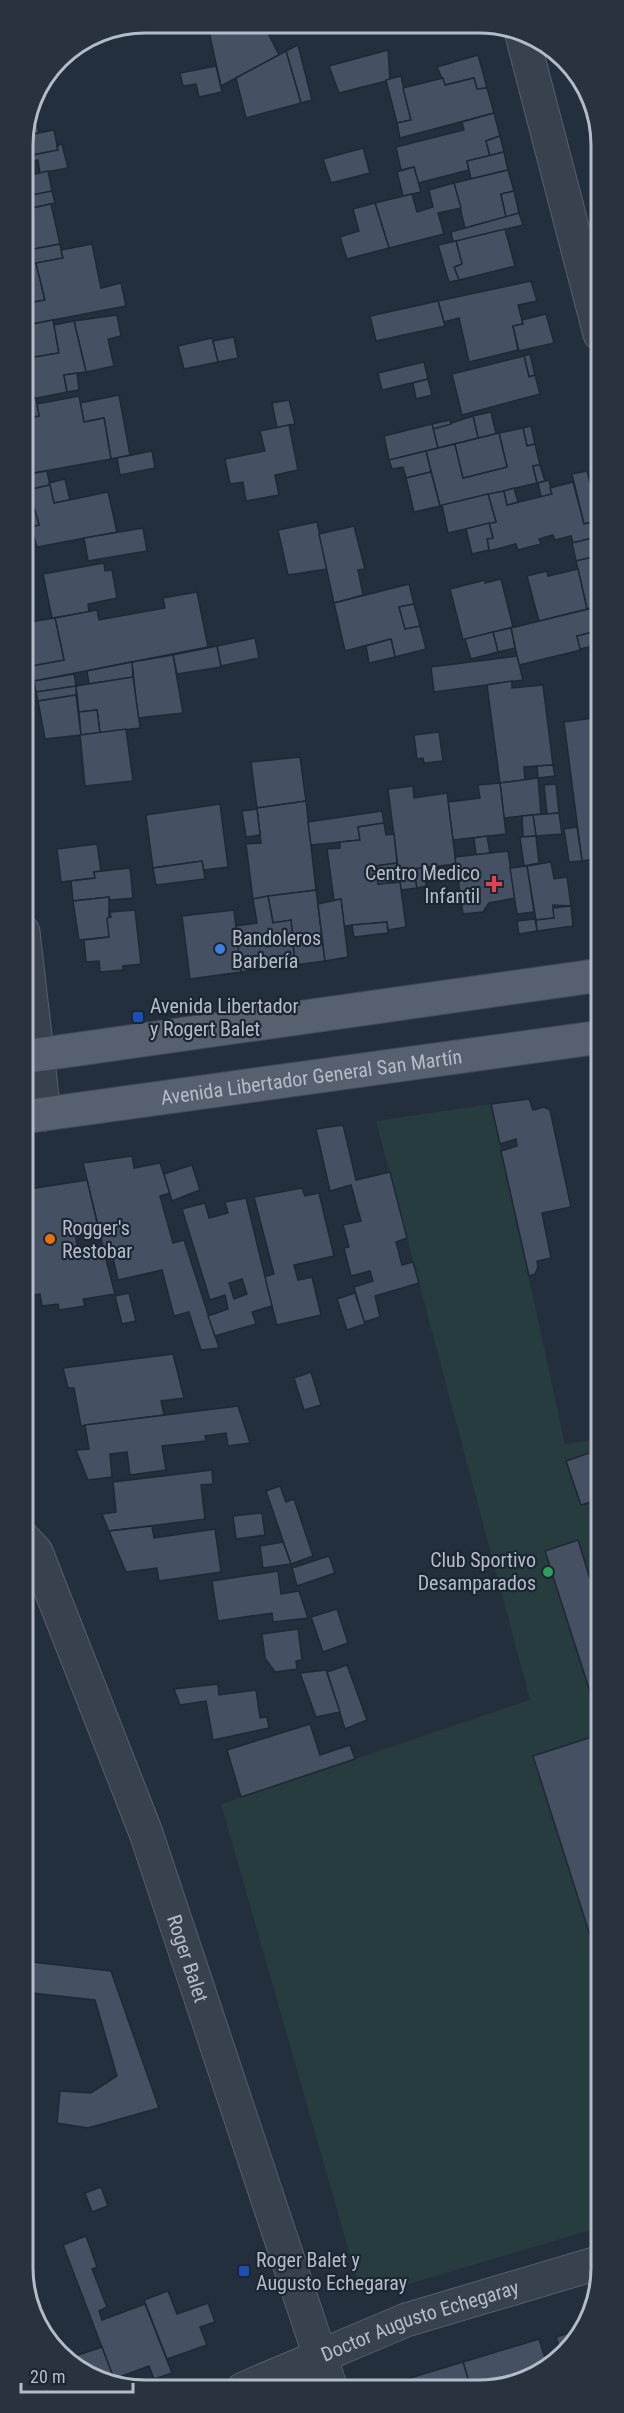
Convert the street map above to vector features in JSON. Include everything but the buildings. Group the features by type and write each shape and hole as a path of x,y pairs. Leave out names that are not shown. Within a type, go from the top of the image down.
{"main road":[{"path":"33,1056 591,976"},
{"name":"Avenida Libertador General San Martín","path":"33,1116 591,1038"}],"street":[{"path":"524,43 591,299"},
{"name":"Roger Balet","path":"33,1549 146,1833 328,2380"},
{"name":"Doctor Augusto Echegaray","path":"263,2380 406,2320 591,2265"}],"green space":[{"name":"Club Sportivo Desamparados","path":"491,1104 565,1444 591,1440 591,2230 385,2291 356,2276 221,1804 530,1700 376,1121"}],"place":[{"name":"Centro Medico Infantil","path":"494,884"},
{"name":"Bandoleros Barbería","path":"220,949"},
{"name":"Avenida Libertador y Rogert Balet","path":"138,1017"},
{"name":"Rogger's Restobar","path":"50,1239"},
{"name":"Club Sportivo Desamparados","path":"548,1572"},
{"name":"Roger Balet y Augusto Echegaray","path":"244,2271"}]}
